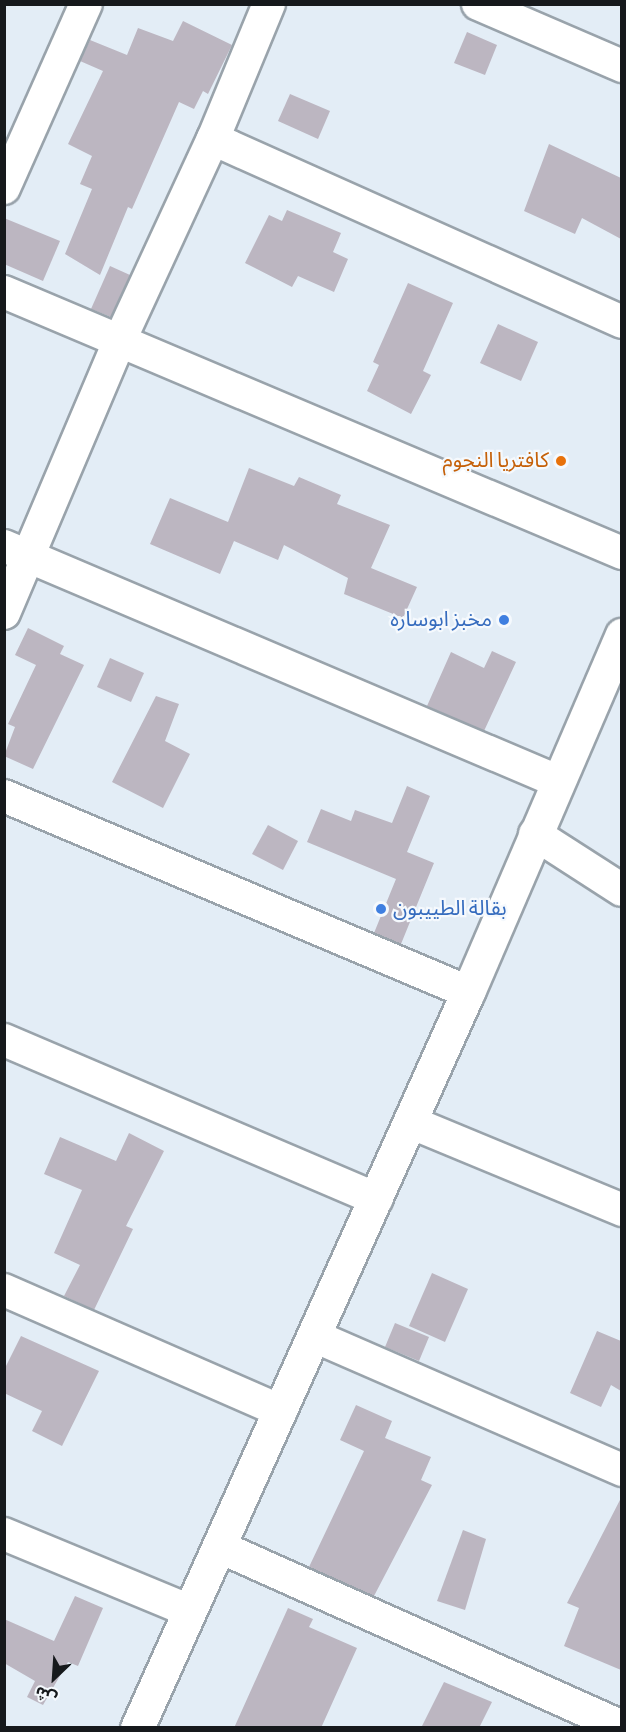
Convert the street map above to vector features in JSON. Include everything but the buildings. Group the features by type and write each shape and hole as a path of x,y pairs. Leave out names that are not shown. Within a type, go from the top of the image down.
{"main road":[{"path":"137,1728 468,992 621,634"}],"street":[{"path":"4,188 86,4"},
{"path":"4,613 17,551 119,342 213,139 269,4"},
{"path":"478,4 621,66"},
{"path":"213,139 621,322"},
{"path":"4,292 621,553"},
{"path":"17,551 557,781"},
{"path":"4,796 468,992"},
{"path":"535,834 621,891"},
{"path":"4,1040 376,1199"},
{"path":"410,1122 621,1210"},
{"path":"4,1290 280,1412"},
{"path":"314,1336 621,1470"},
{"path":"4,1534 190,1611"},
{"path":"220,1547 621,1727"}],"place":[{"name":"كافتريا النجوم","path":"561,461"},
{"name":"مخبز ابوساره","path":"504,620"},
{"name":"بقالة الطييبون","path":"381,909"}]}
